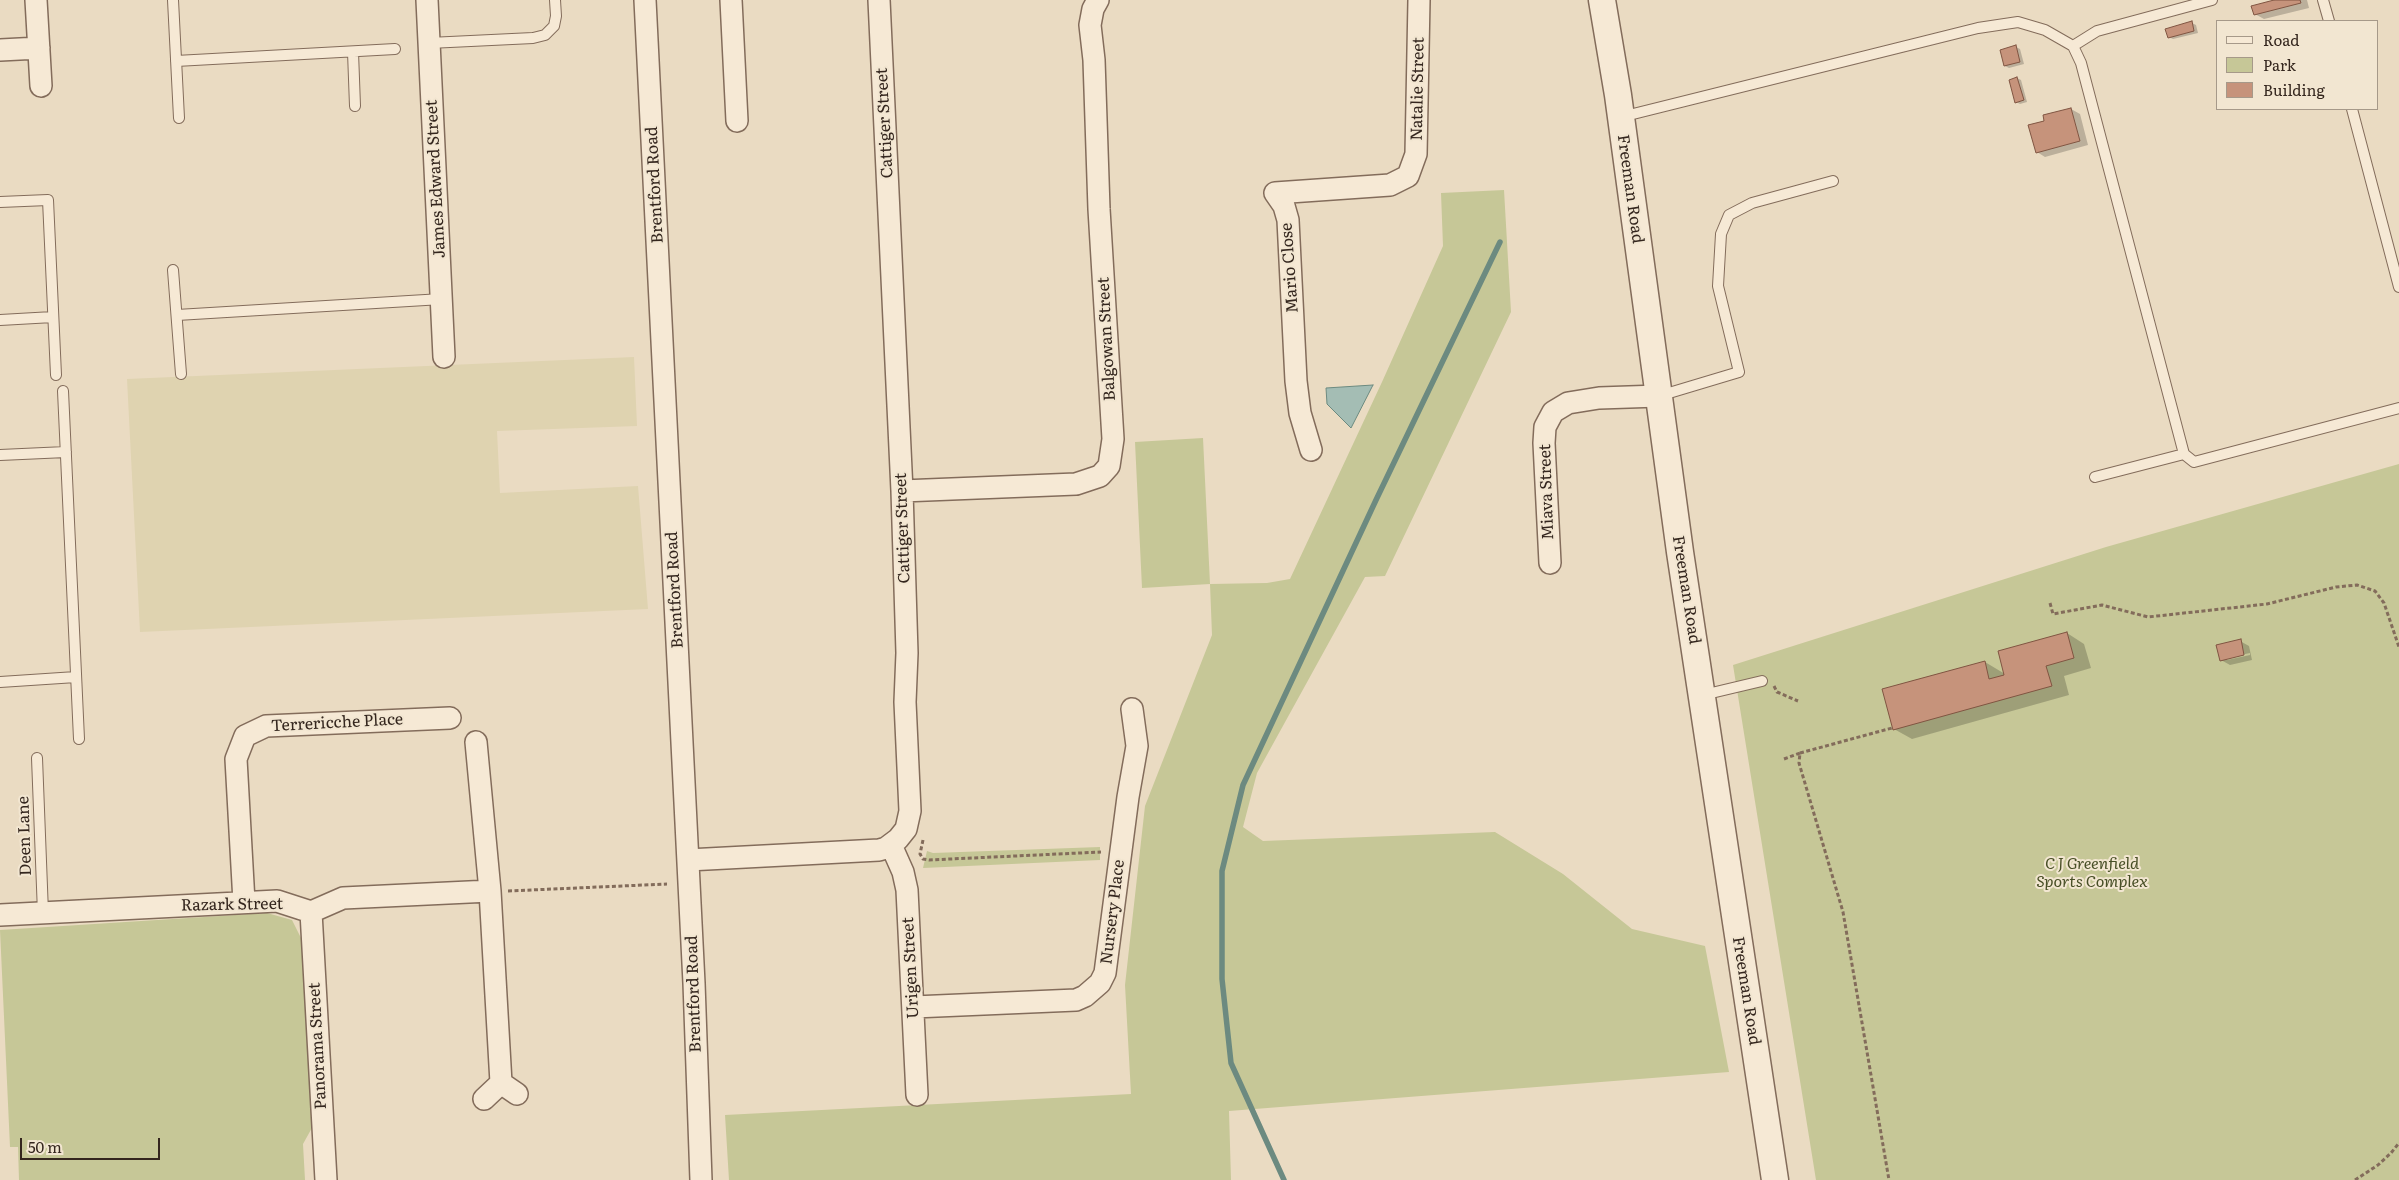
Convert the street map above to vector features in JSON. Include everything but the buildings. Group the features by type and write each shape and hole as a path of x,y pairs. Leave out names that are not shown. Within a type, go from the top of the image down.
{"street":[{"path":"36,0 41,86"},
{"name":"James Edward Street","path":"427,0 444,357"},
{"name":"Brentford Road","path":"645,0 688,860 701,1180"},
{"path":"731,0 738,121"},
{"name":"Cattiger Street","path":"880,0 902,491 907,653 905,702 910,811 906,828"},
{"name":"Balgowan Street","path":"902,491 1076,484 1100,476 1109,466 1113,439 1099,209 1094,60 1090,25 1093,9 1098,0"},
{"name":"Natalie Street","path":"1408,176 1416,154 1420,0"},
{"name":"Freeman Road","path":"1602,0 1658,396 1775,1180"},
{"path":"0,50 38,48"},
{"name":"Mario Close","path":"1311,450 1300,413 1296,381 1288,220 1284,206 1275,193 1390,185 1408,176"},
{"name":"Miava Street","path":"1550,563 1544,442 1545,427 1553,412 1568,403 1599,398 1658,396"},
{"name":"Nursery Place","path":"914,1008 1076,1000 1093,991 1105,973 1137,746 1132,709"},
{"name":"Terrericche Place","path":"244,902 236,759 245,736 266,726 450,718"},
{"path":"476,742 509,1088 484,1099"},
{"path":"688,860 878,850 891,845 906,828"},
{"name":"Urigen Street","path":"891,845 903,872 907,890 914,1008 916,1095"},
{"path":"311,912 343,898 490,891"},
{"name":"Razark Street","path":"0,915 277,901 311,912"},
{"name":"Panorama Street","path":"311,912 326,1180"}],"lane":[{"path":"173,0 179,118"},
{"path":"429,43 533,38 545,35 554,26 556,16 555,0"},
{"path":"2073,46 2097,31 2212,0"},
{"path":"2323,0 2329,20"},
{"path":"1620,117 1999,24 2018,22 2045,30 2073,46 2081,64 2184,454 2194,462 2399,408"},
{"path":"176,62 395,49"},
{"path":"353,52 355,106"},
{"path":"2352,110 2376,185 2399,287"},
{"path":"1658,396 1739,372 1718,286 1721,234 1729,215 1752,203 1833,181"},
{"path":"0,202 48,200 56,375"},
{"path":"173,270 181,374"},
{"path":"177,314 442,299"},
{"path":"0,320 53,317"},
{"path":"64,390 79,739"},
{"path":"0,455 66,452"},
{"path":"2095,477 2184,454"},
{"path":"0,682 76,678"},
{"path":"1702,696 1762,681"},
{"name":"Deen Lane","path":"37,758 43,913"}],"path":[{"path":"2050,602 2053,614 2102,605 2148,617 2267,604 2357,585 2375,591 2384,603 2399,647"},
{"path":"1762,681 1770,679 1777,692 1798,701"},
{"path":"1784,759 1892,728"},
{"path":"1800,753 1799,763 1843,912 1889,1180"},
{"path":"906,828 923,840 920,854 923,859 930,860 1121,852"},
{"path":"490,891 667,884"},
{"path":"2355,1180 2384,1159 2399,1143"}],"shaded area":[{"path":"634,357 637,426 497,431 500,493 638,486 648,609 140,632 127,379"}],"green space":[{"path":"1504,190 1511,312 1385,576 1365,577 1257,773 1243,827 1263,841 1495,832 1563,874 1632,929 1705,946 1729,1072 1229,1111 1231,1180 729,1180 725,1115 1131,1094 1125,985 1145,806 1212,635 1210,584 1267,583 1290,579 1443,246 1441,193"},
{"path":"1203,438 1210,584 1142,588 1135,442"},
{"name":"C J Greenfield Sports Complex","path":"2399,464 2399,1180 1816,1180 1733,665 2106,547"},
{"path":"1100,847 1100,860 923,868 927,851 933,853"},
{"path":"267,913 292,920 303,942 313,1126 303,1144 305,1180 19,1180 18,1147 10,1147 0,930"}],"water":[{"path":"1373,385 1351,428 1327,404 1326,388"}],"waterway":[{"path":"1284,1180 1231,1063 1222,979 1222,871 1243,785 1376,500 1500,242"}]}
